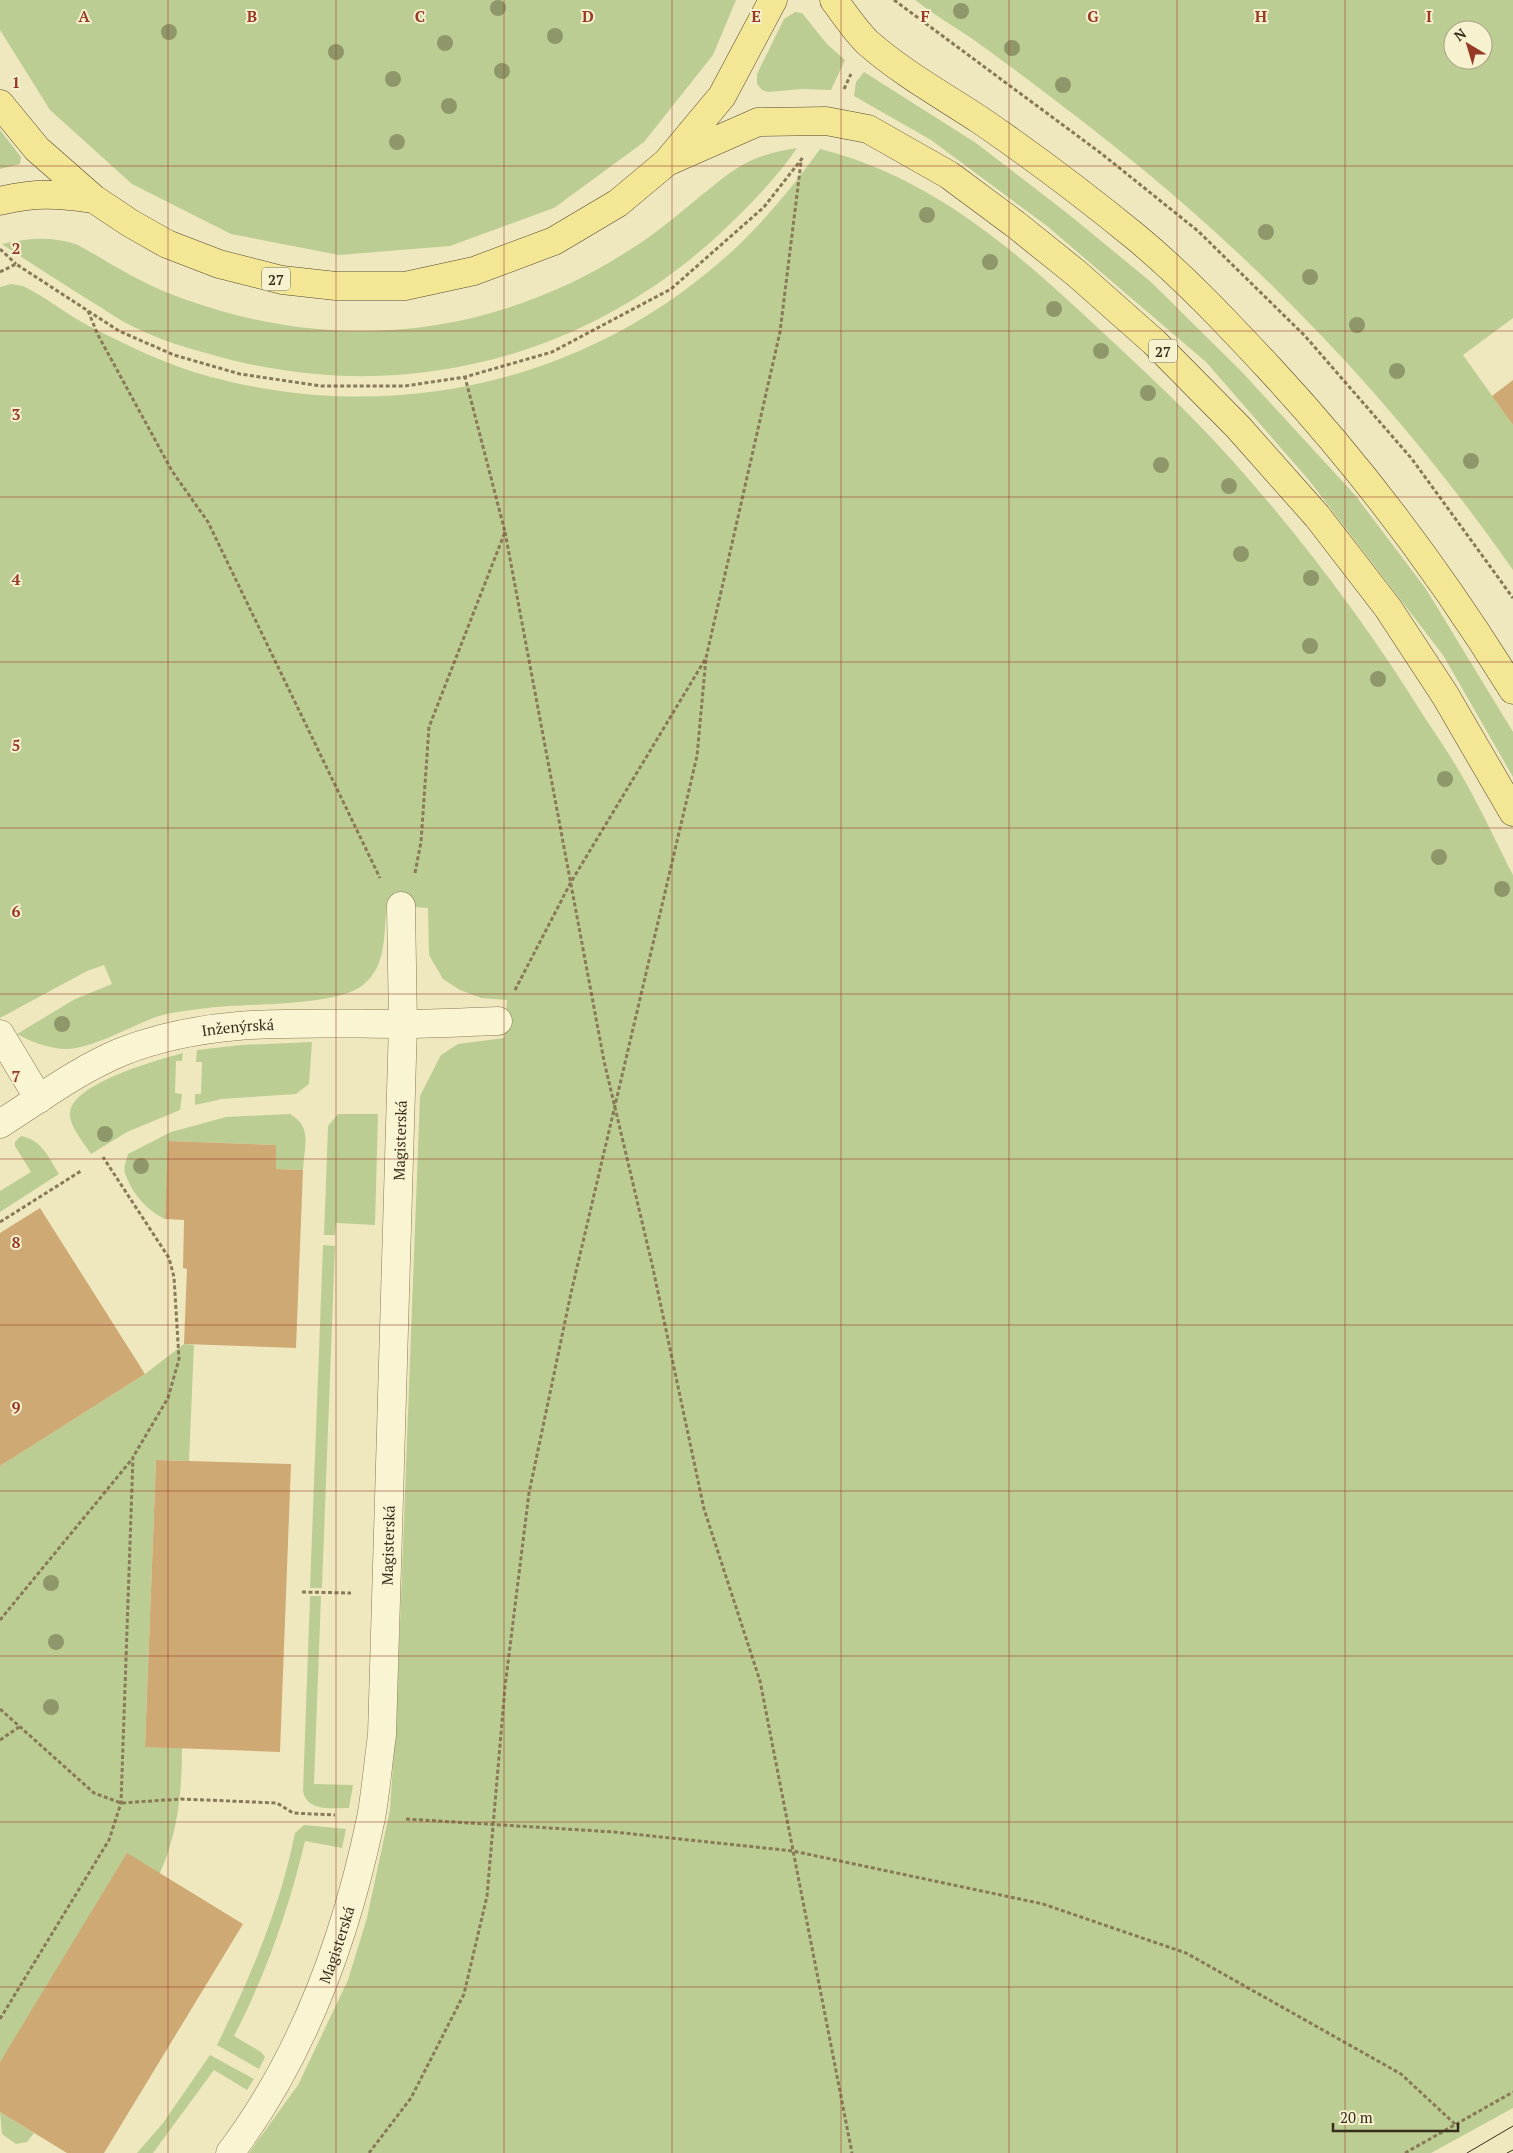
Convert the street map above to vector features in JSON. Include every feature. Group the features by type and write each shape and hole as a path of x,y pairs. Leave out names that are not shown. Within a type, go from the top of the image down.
{"main road":[{"path":"667,162 722,96 773,0"},
{"path":"834,0 866,40 916,81 980,120 1130,233 1226,321 1368,480 1438,574 1513,690"},
{"name":"27","path":"0,104 37,149 94,199 130,223 167,244 219,264 282,280 336,286 405,286 474,271 554,241 618,202 667,162 758,122 826,121 868,129 949,175 1015,224 1076,273 1154,342 1238,426 1317,516 1393,616 1445,695 1513,812"},
{"path":"0,201 24,195 54,193 94,199"}],"street":[{"name":"Magisterská","path":"230,2153 276,2084 309,2020 327,1976 347,1915 371,1818 382,1735 403,1024 401,906"},
{"name":"Inženýrská","path":"0,1124 78,1074 121,1052 176,1035 230,1026 317,1022 403,1024 498,1021"},
{"path":"0,1034 38,1099"}],"path":[{"path":"369,2153 411,2098 464,1994 487,1896 505,1687 529,1493 571,1293 697,756 706,658 780,332 801,161"},
{"path":"0,249 16,264"},
{"path":"88,311 98,335 172,471 208,522 381,879"},
{"path":"465,377 505,532 615,1109 652,1264 704,1509 760,1681 852,2153"},
{"path":"414,879 421,842 429,727 505,532"},
{"path":"498,1021 571,882 706,658"},
{"path":"0,1620 133,1457 168,1398 179,1359 174,1277 169,1258 161,1243 103,1157"},
{"path":"0,1222 81,1170"},
{"path":"0,2019 109,1840 121,1803 133,1457"},
{"path":"302,1592 360,1593"},
{"path":"0,1709 19,1728 94,1793 121,1803 181,1799 277,1802 293,1812 614,1832 793,1851 1043,1904 1186,1953 1401,2074 1456,2125"},
{"path":"0,1740 19,1728"},
{"path":"1405,2153 1513,2092"}],"green space":[{"path":"0,0 736,0 713,55 644,142 554,208 450,246 339,255 231,234 132,184 50,110 0,30"},
{"path":"915,0 1513,0 1513,318 1463,355 1513,425 1513,570 1473,515 1388,409 1343,359 1248,262 1146,172 1061,104 974,40"},
{"path":"795,12 802,13 827,44 845,60 831,90 802,89 768,92 762,90 757,84 757,74 784,19"},
{"path":"864,72 976,143 1067,213 1151,282 1242,372 1355,495 1426,589 1513,732 1513,777 1443,655 1308,479 1206,362 1047,226 931,140 854,96 856,82"},
{"path":"0,130 21,157 20,164 0,169"},
{"path":"797,148 764,189 728,226 674,272 615,310 553,340 488,361 421,373 352,376 283,370 184,347 126,323 2,244 40,239 68,242 78,245 161,290 221,311 280,324 340,330 400,329 459,321 516,305 573,282 647,238 738,167 763,156"},
{"path":"820,149 861,162 899,178 936,198 970,220 1036,271 1198,424 1283,519 1381,650 1461,775 1513,875 1513,2108 1431,2153 249,2153 298,2085 348,1980 367,1918 390,1810 397,1704 420,1096 441,1055 458,1044 504,1038 507,1000 481,998 460,990 443,979 429,955 428,908 387,905 383,948 377,968 363,985 350,992 333,997 312,1001 188,1010 156,1017 99,1041 76,1048 60,1049 47,1046 17,1034 75,999 112,984 104,965 87,971 0,1018 0,287 11,284 23,286 89,326 134,348 180,367 211,377 278,391 344,396 411,394 476,384 540,366 601,341 659,308 714,267 744,240 784,196"},
{"path":"312,1042 309,1084 296,1094 222,1099 195,1105 195,1094 201,1094 202,1062 196,1062 197,1050 241,1045"},
{"path":"183,1053 182,1061 176,1061 175,1093 182,1094 180,1110 127,1132 91,1154 70,1118 74,1102 85,1092 118,1074"},
{"path":"290,1114 302,1125 306,1138 303,1170 276,1169 276,1145 169,1141 165,1219 158,1216 140,1200 131,1187 125,1173 124,1168 128,1154 171,1132 226,1117"},
{"path":"338,1114 378,1114 375,1225 336,1223 335,1235 324,1235 328,1126"},
{"path":"21,1136 34,1141 44,1150 59,1174 0,1212 0,1191 31,1172 15,1146 15,1142"},
{"path":"323,1245 335,1246 322,1588 310,1588"},
{"path":"184,1344 194,1345 189,1461 156,1460 145,1746 182,1748 180,1796 175,1827 160,1873 0,2062 0,1466 145,1374"},
{"path":"310,1596 321,1596 314,1784 353,1785 349,1808 315,1806 305,1798 303,1791"},
{"path":"304,1825 346,1829 342,1848 305,1841 276,1941 246,2013 234,2036 261,2052 265,2057 259,2069 217,2045 253,1967 273,1915 295,1833"},
{"path":"210,2055 254,2079 247,2090 214,2070 153,2153 137,2153 163,2123"},
{"path":"0,2112 34,2133 27,2142 16,2144 2,2134"}],"building":[{"path":"1513,380 1513,425 1492,396"},
{"path":"168,1141 276,1145 276,1169 303,1170 296,1348 184,1344 187,1269 183,1268 184,1220 165,1219"},
{"path":"40,1208 145,1374 0,1466 0,1233"},
{"path":"156,1460 291,1464 280,1752 145,1747"},
{"path":"127,1853 243,1924 104,2153 67,2153 0,2112 0,2062"}],"tram line":[{"path":"1467,2153 1513,2126"},
{"path":"1507,2153 1513,2150"}]}
